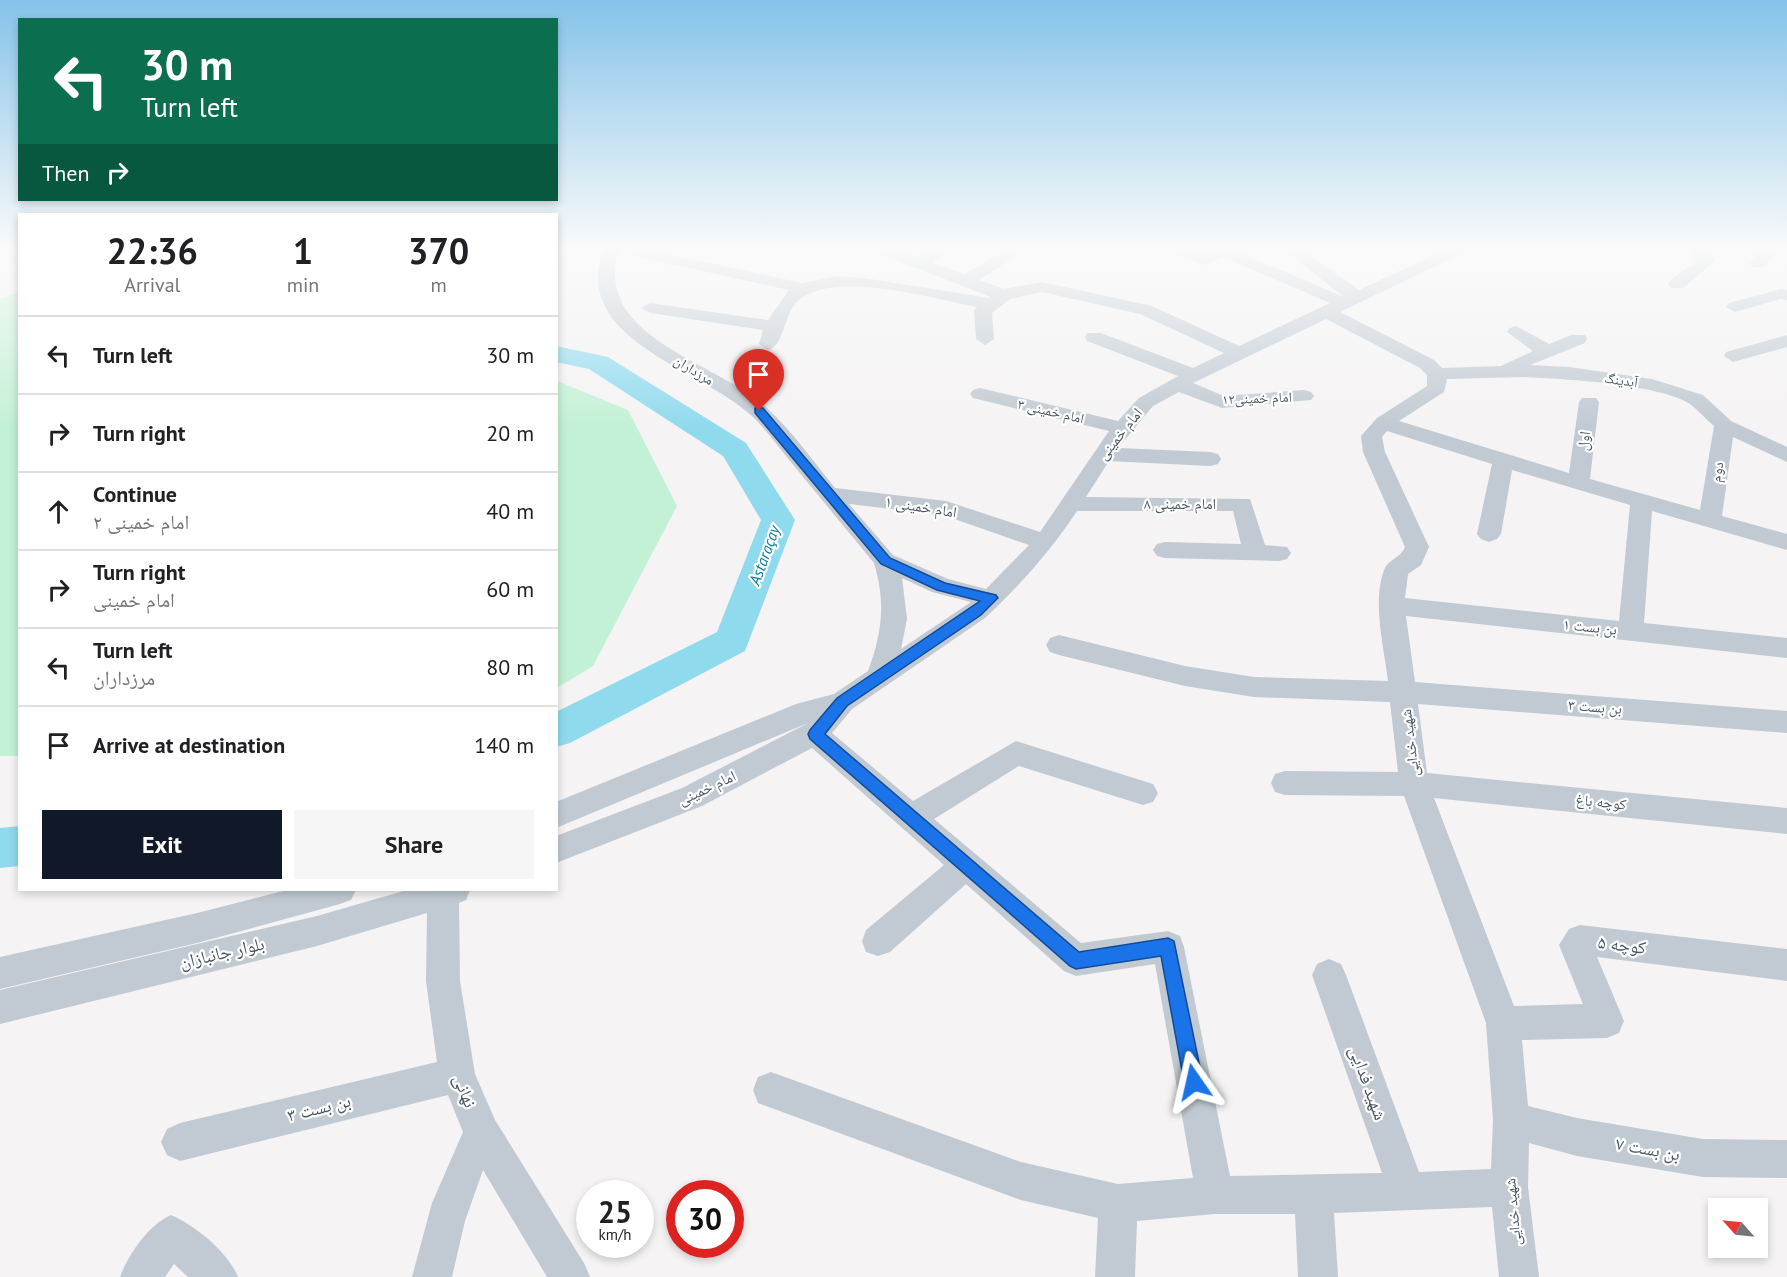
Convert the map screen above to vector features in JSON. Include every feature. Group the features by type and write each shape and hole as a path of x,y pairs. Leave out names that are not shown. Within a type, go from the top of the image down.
{"street":[{"name":"مرزداران","path":"616,308 619,316 641,339 696,370 759,411 885,561 896,591 895,632 879,677"},
{"path":"650,308 774,326"},
{"path":"768,344 781,308"},
{"path":"985,339 983,311 987,308"},
{"path":"1135,308 1146,310 1241,354"},
{"name":"امام خمینی","path":"558,849 692,797 815,734 842,702 976,612 991,598 1045,542 1103,454 1146,402 1185,379 1336,308"},
{"path":"1348,308 1427,364 1437,374 1437,388 1421,401 1384,423"},
{"path":"1516,332 1548,352"},
{"name":"امام خمینی۱۲","path":"1094,337 1185,379 1222,402 1304,396"},
{"path":"1501,370 1578,339"},
{"path":"1733,356 1787,341"},
{"name":"آبدینگ","path":"1437,374 1501,370 1569,373 1652,385 1696,399 1724,425 1787,455"},
{"name":"امام خمینی ۳","path":"980,394 1123,428"},
{"name":"اول","path":"1579,480 1589,402"},
{"path":"1384,423 1503,461 1579,480 1787,542"},
{"name":"شهید خدایی","path":"1384,423 1377,427 1371,436 1374,452 1417,547 1413,558 1396,570 1392,606 1414,784 1503,1023 1511,1120 1509,1187 1519,1277"},
{"name":"دوم","path":"1710,518 1724,425"},
{"path":"1103,454 1210,459"},
{"path":"1489,534 1503,461"},
{"name":"امام خمینی ۱","path":"829,494 946,508 1045,542"},
{"path":"1631,631 1642,499"},
{"name":"امام خمینی ۸","path":"1070,504 1242,504 1255,551"},
{"path":"1165,550 1279,553"},
{"name":"مرزداران","path":"885,561 941,586 991,598"},
{"name":"بن بست ۱","path":"1392,606 1787,648"},
{"name":"بن بست ۳","path":"1059,645 1185,676 1254,687 1404,692 1787,722"},
{"name":"امام خمینی","path":"558,814 806,712 842,702"},
{"path":"815,734 1076,960 1168,947 1215,1195"},
{"path":"911,818 1016,753 1143,794"},
{"name":"کوچه باغ","path":"1285,783 1414,784 1787,821"},
{"path":"878,941 966,865"},
{"name":"بلوار جانبازان","path":"0,973 197,928 336,891"},
{"name":"بلوار جانبازان","path":"0,1007 317,931 447,891"},
{"name":"نهانی","path":"447,891 443,981 457,1075 482,1134 570,1277"},
{"name":"کوچه ۵","path":"1503,1023 1607,1021 1575,945 1580,940 1787,965"},
{"name":"شهید فدایی","path":"1329,975 1407,1191"},
{"name":"بن بست ۳","path":"180,1142 457,1075"},
{"path":"771,1090 1021,1180 1118,1203 1215,1195 1314,1195 1509,1187"},
{"name":"بن بست ۷","path":"1511,1120 1577,1137 1703,1158 1787,1159"},
{"path":"432,1277 439,1236 458,1180 482,1134"},
{"path":"1314,1195 1318,1277"},
{"path":"1115,1277 1118,1203"},
{"path":"140,1277 171,1235 218,1277"}],"green space":[{"path":"0,308 18,308 18,756 0,756"},
{"path":"558,381 628,410 677,506 593,666 558,687"}],"waterway":[{"name":"Astaraçay","path":"558,354 598,363 735,450 778,520 732,641 558,730"},
{"name":"Astaraçay","path":"0,848 18,846"}],"route":[{"path":"759,411 885,561 941,586 991,598 976,612 842,702 815,734 1076,960 1168,947 1194,1082"}]}
